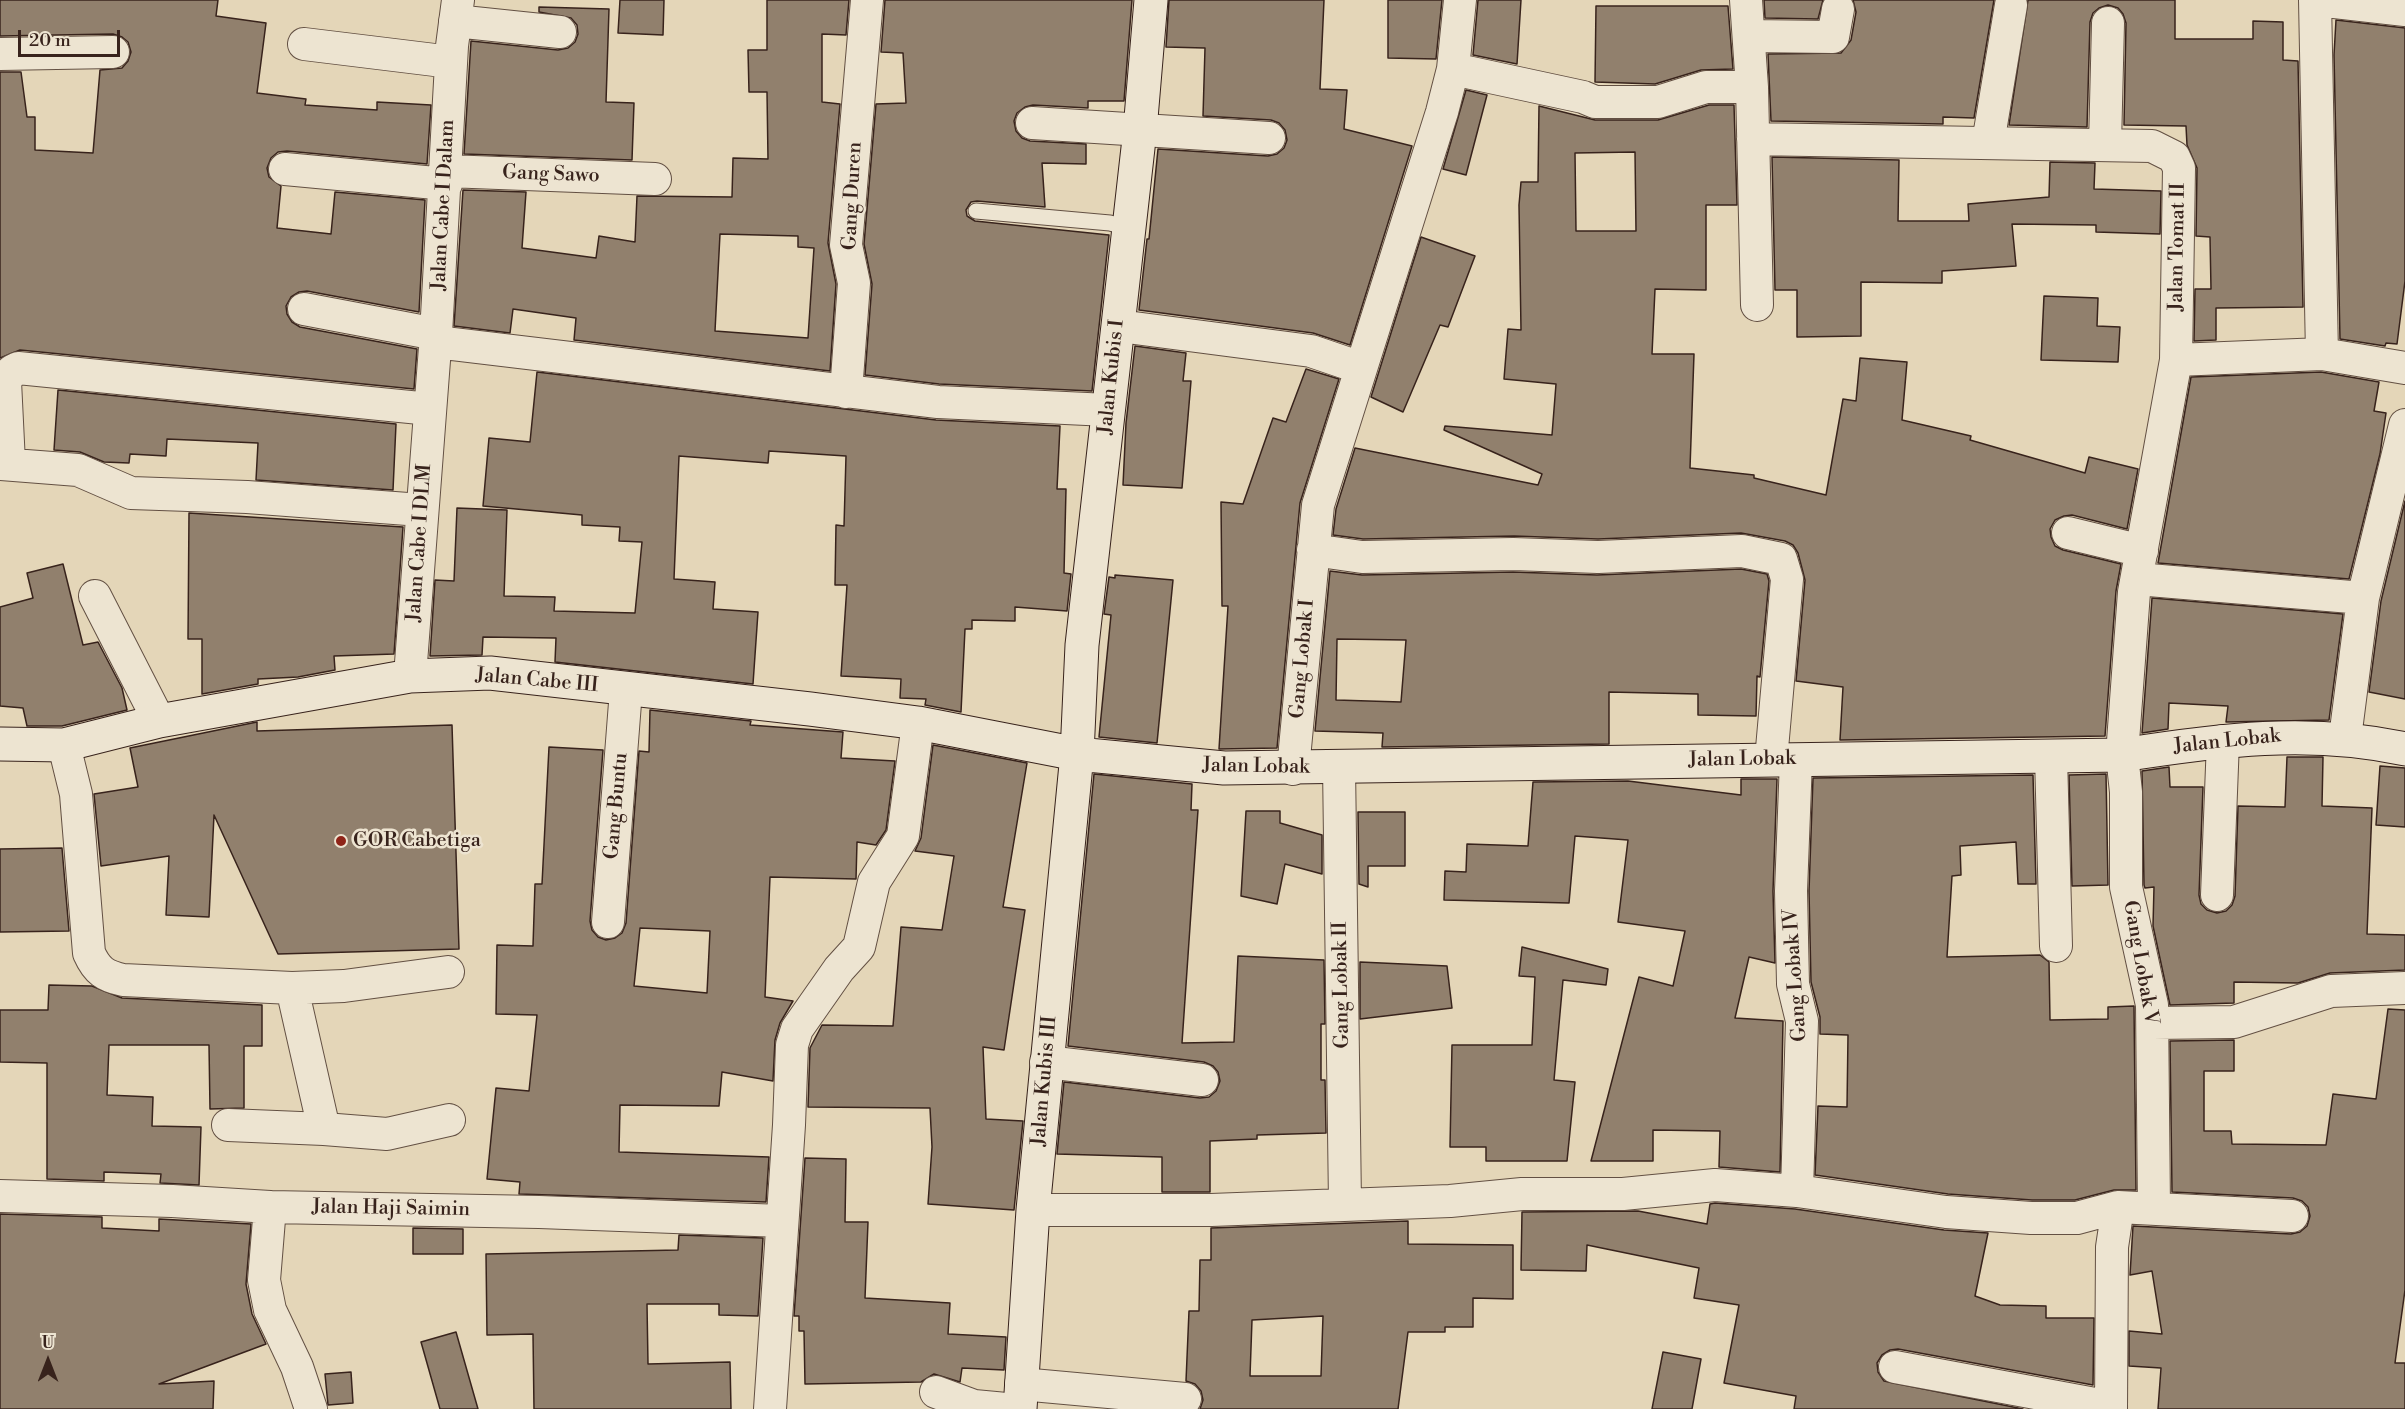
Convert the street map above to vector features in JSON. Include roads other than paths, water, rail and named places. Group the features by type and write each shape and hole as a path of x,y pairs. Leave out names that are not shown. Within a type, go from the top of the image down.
{"street":[{"name":"Gang Duren","path":"846,392 854,284 846,244 867,0"},
{"name":"Jalan Kubis I","path":"1077,754 1082,645 1140,130 1151,0"},
{"name":"Gang Lobak I","path":"1293,769 1318,505 1453,69 1460,0"},
{"path":"1746,0 1752,87 1757,305"},
{"path":"2322,354 2316,0 2405,10"},
{"path":"1988,143 2011,5"},
{"path":"1749,36 1833,38 1838,9"},
{"path":"456,10 560,32"},
{"name":"Jalan Cabe I Dalam","path":"430,409 456,10"},
{"path":"2105,145 2108,23"},
{"path":"304,44 451,62"},
{"path":"0,54 113,52"},
{"path":"1453,69 1583,97 1595,102 1658,102 1706,87 1752,87"},
{"path":"1032,123 1269,138"},
{"name":"Jalan Tomat II","path":"1753,139 2152,146 2174,157 2179,168 2176,360 2140,565 2122,755"},
{"name":"Gang Sawo","path":"285,170 446,177 655,179"},
{"path":"304,309 436,338 846,392 938,402 1108,410"},
{"path":"1119,326 1311,351 1361,368"},
{"path":"2176,360 2322,354 2405,368"},
{"path":"421,510 247,497 131,493 78,470 5,464 5,381 12,371 28,367 430,409"},
{"name":"Jalan Cabe I DLM","path":"410,676 430,409"},
{"path":"2345,738 2363,598 2405,425"},
{"path":"2068,533 2140,565 2363,598"},
{"name":"Gang Lobak IV","path":"1313,550 1362,556 1513,554 1598,556 1742,551 1781,559 1787,579 1783,760 1791,891 1793,984 1802,1022 1797,1191"},
{"path":"95,596 159,721"},
{"name":"Jalan Cabe III","path":"0,744 64,745 159,721 410,676 490,673 918,723 1077,754"},
{"name":"Gang Buntu","path":"608,922 626,690"},
{"path":"770,1409 789,1125 792,1045 797,1029 839,969 860,947 874,882 903,836 918,723"},
{"name":"Jalan Lobak","path":"1077,754 1224,768 1293,769 1339,766 2122,755 2223,741 2284,736 2345,738 2405,749"},
{"path":"2217,894 2223,741"},
{"path":"64,745 76,794 89,953 94,966 105,976 123,980 292,988 344,986 448,972"},
{"name":"Jalan Kubis III","path":"1016,1401 1046,1062 1077,754"},
{"name":"Gang Lobak V","path":"2122,755 2126,792 2126,887 2152,1005 2154,1208"},
{"path":"2051,756 2056,946"},
{"name":"Gang Lobak II","path":"1339,766 1345,1203"},
{"path":"292,988 324,1129"},
{"path":"2153,1023 2234,1022 2331,991 2405,988"},
{"path":"1046,1062 1202,1080"},
{"path":"228,1125 387,1134 449,1120"},
{"path":"1033,1210 1211,1210 1345,1203 1450,1201 1522,1194 1623,1194 1715,1185 1797,1191 1946,1212 2031,1218 2077,1218 2118,1207 2292,1216"},
{"name":"Jalan Haji Saimin","path":"0,1196 270,1207 539,1212 782,1221"},
{"path":"270,1207 264,1280 270,1310 297,1367 311,1409"},
{"path":"1895,1367 2111,1408 2112,1247 2118,1207"},
{"path":"936,1392 974,1406 1016,1401 1185,1399"}],"lane":[{"path":"976,211 1110,222 1128,228"}],"place":[{"name":"GOR Cabetiga","path":"341,841"}]}
